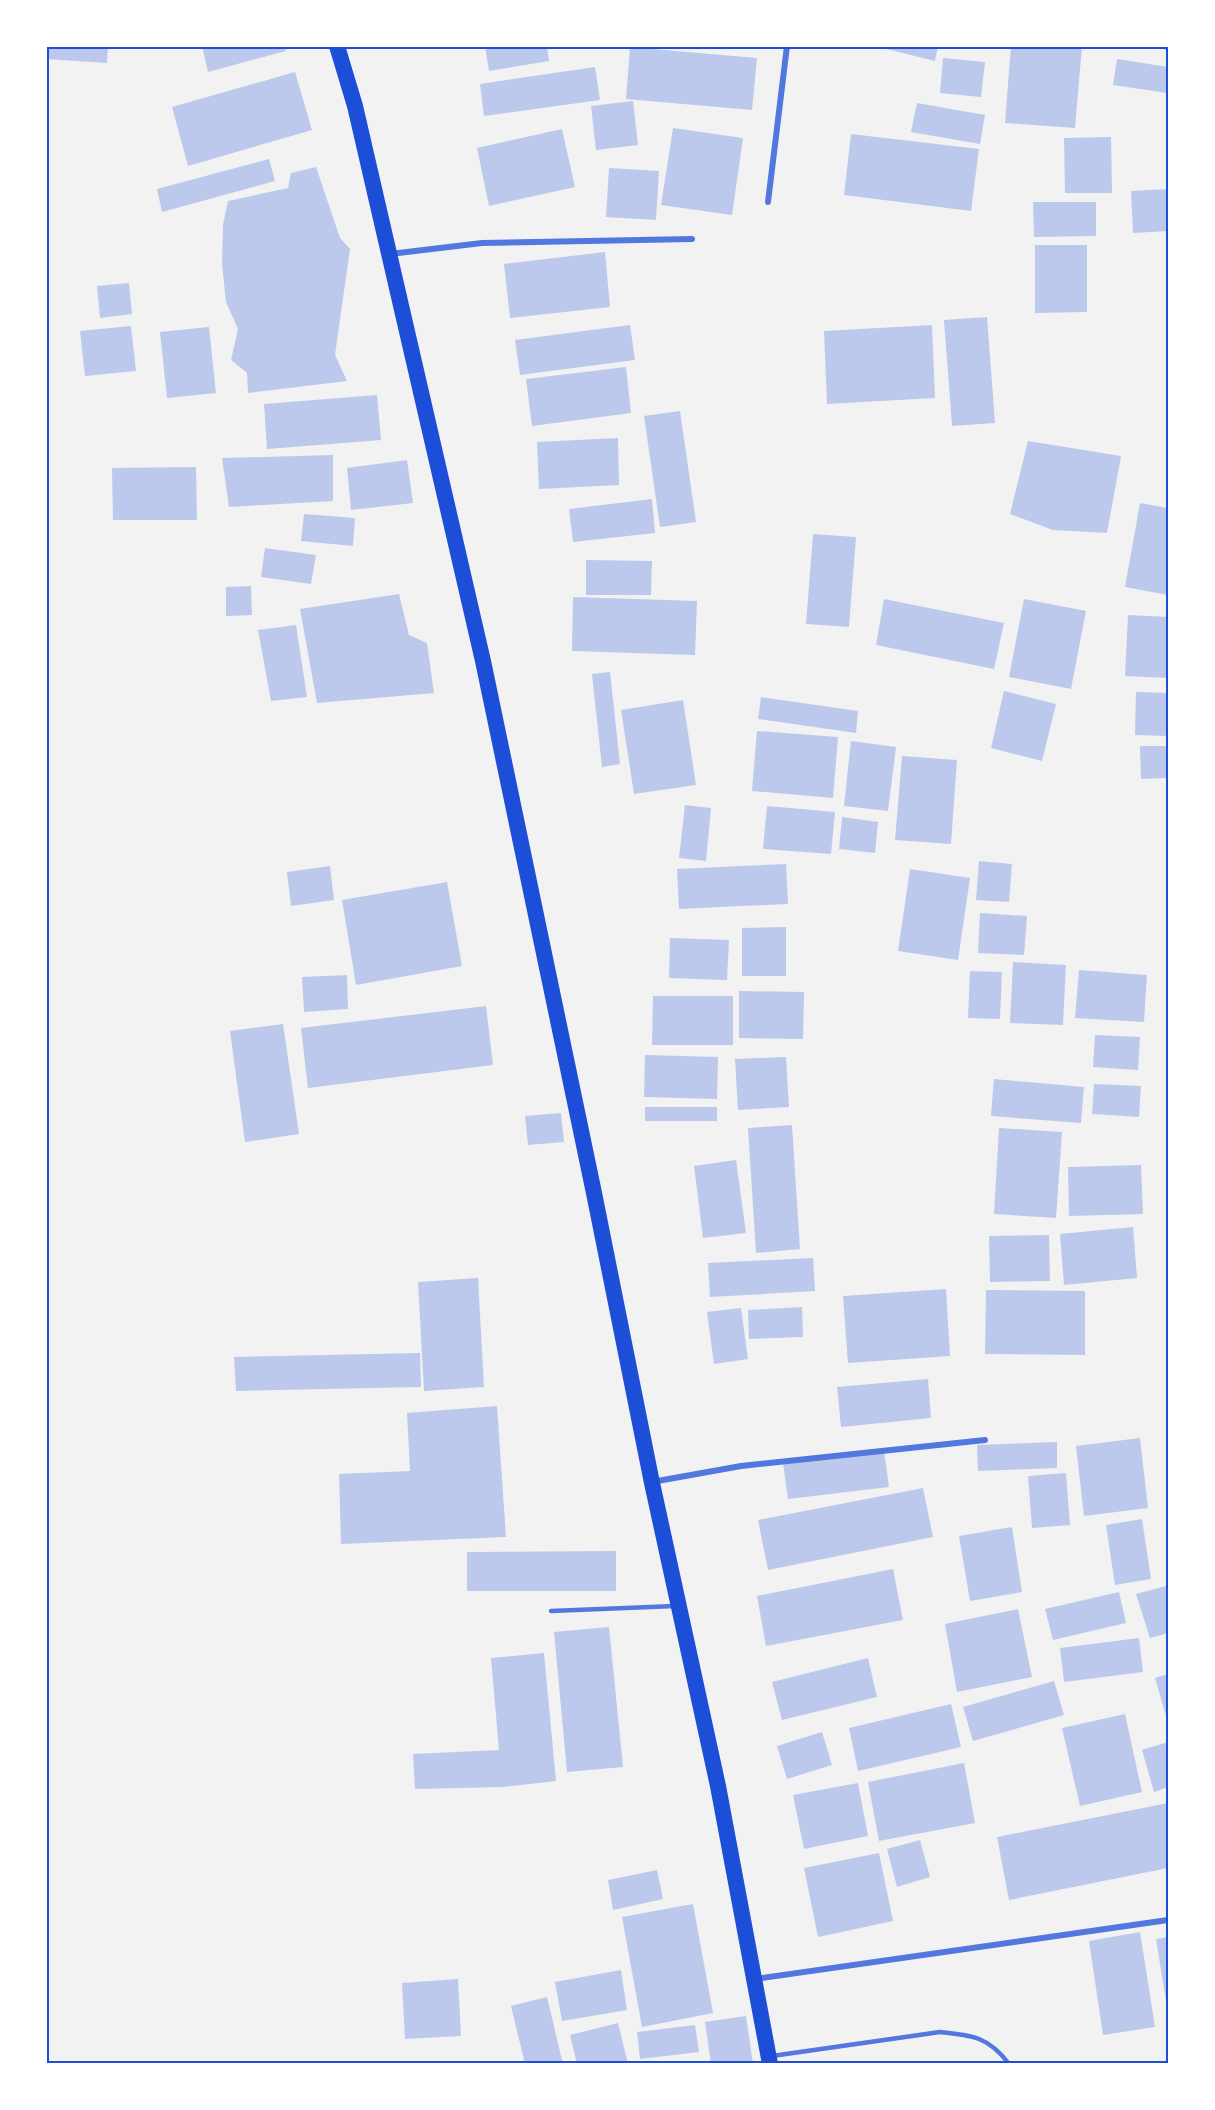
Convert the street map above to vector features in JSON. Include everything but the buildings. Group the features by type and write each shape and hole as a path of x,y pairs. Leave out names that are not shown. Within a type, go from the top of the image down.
{"highway":[{"path":"337,46 355,106 483,661 652,1483 680,1606 770,2060"}],"street":[{"path":"768,202 787,46"},
{"path":"388,254 482,243 692,239"},
{"path":"652,1483 741,1467 984,1440"},
{"path":"754,1979 1168,1920"}],"lane":[{"path":"552,1611 680,1606"},
{"path":"770,2060 940,2032 968,2035 995,2046 1009,2064"}]}
